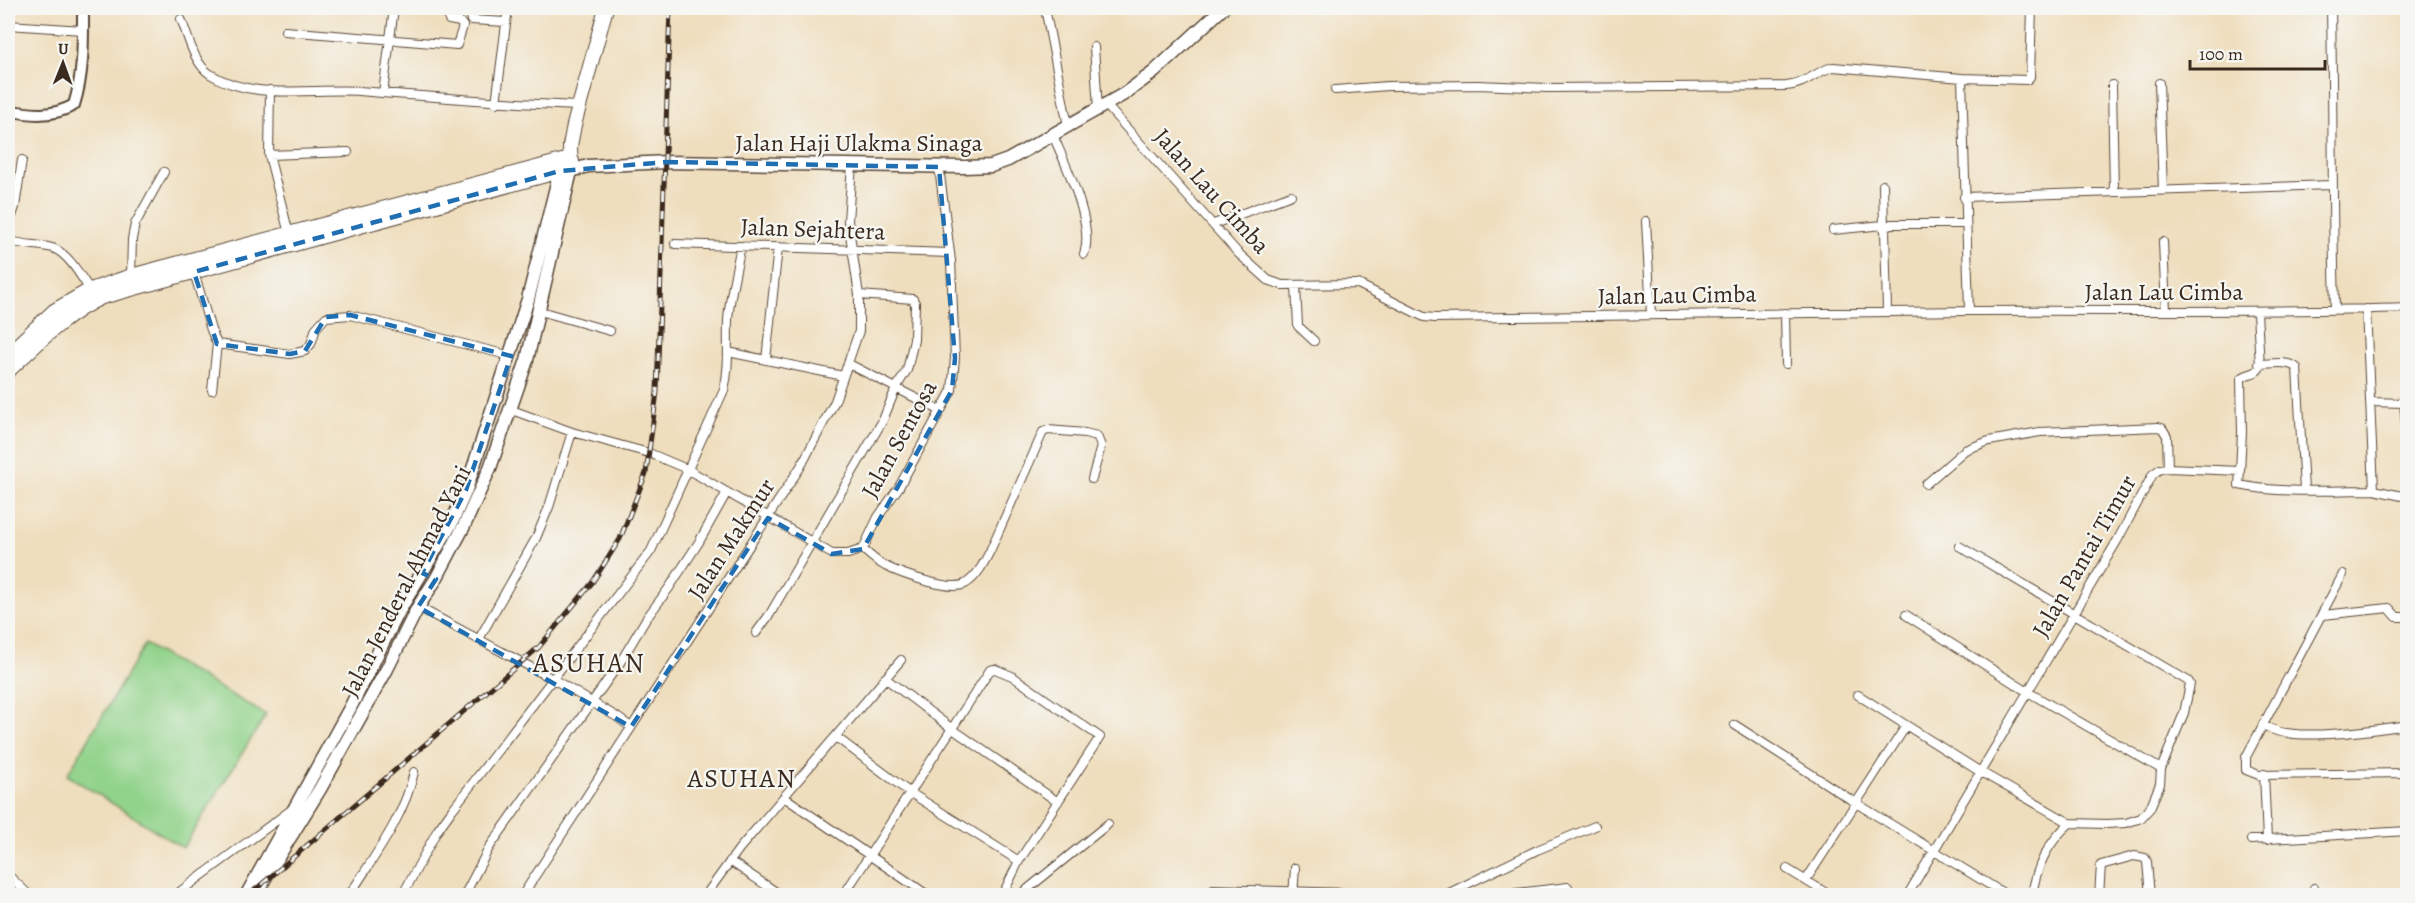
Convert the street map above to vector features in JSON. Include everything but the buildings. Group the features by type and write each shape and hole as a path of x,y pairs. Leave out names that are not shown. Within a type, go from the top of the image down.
{"highway":[{"path":"566,166 578,106 606,8"},
{"path":"8,354 54,311 90,290 131,276 289,234 566,166"},
{"path":"8,371 62,321 82,306 102,297 566,166"}],"main road":[{"name":"Jalan Haji Ulakma Sinaga","path":"566,166 666,162 991,166 1008,160 1102,107 1154,72 1223,8"},
{"name":"Jalan Jenderal Ahmad Yani","path":"257,896 321,789 387,669 418,607 436,579 490,468 527,360 540,311 566,166"},
{"name":"Jalan Jenderal Ahmad Yani","path":"246,896 350,708 399,611 451,524 467,485 511,356 566,166"},
{"path":"467,485 480,490"},
{"path":"422,573 436,579"}],"street":[{"path":"8,110 30,114 56,113 74,105 80,86 83,60 83,8"},
{"path":"382,93 394,8"},
{"path":"496,103 508,8"},
{"path":"1045,8 1068,126"},
{"path":"1335,90 1388,86 1478,85 1548,88 1786,86 1802,84 1827,69 1848,67 2016,81 2029,79 2032,8"},
{"path":"2331,8 2333,105 2331,184 2335,308"},
{"path":"285,31 457,45 462,26 460,22 449,20 449,16"},
{"path":"181,19 202,68 212,76 243,88 328,90 496,103 578,106"},
{"path":"471,20 506,22"},
{"path":"8,26 83,30"},
{"path":"1094,47 1102,107"},
{"path":"1962,78 1969,311"},
{"path":"2160,83 2163,190"},
{"path":"2112,85 2114,192"},
{"path":"270,90 269,154 289,234"},
{"name":"Jalan Lau Cimba","path":"1102,107 1214,224 1238,253 1268,280 1282,285 1296,286 1358,285 1424,317 1969,311 2257,312 2335,308 2408,308"},
{"path":"1053,135 1077,192 1088,239 1084,254"},
{"path":"269,154 348,152"},
{"path":"8,226 15,207 22,160"},
{"name":"Jalan Makmur","path":"522,896 801,466 835,401 859,331 859,295 848,221 852,165"},
{"name":"Jalan Sentosa","path":"863,549 878,517 899,487 952,390 955,358 950,253 939,167"},
{"path":"131,276 132,239 135,224 164,172"},
{"path":"1964,197 2331,184"},
{"path":"1883,185 1887,312"},
{"path":"1214,224 1291,195"},
{"path":"1646,221 1651,314"},
{"path":"1833,230 1884,228 1891,224 1965,224"},
{"path":"8,240 19,245 55,249 75,267 90,290"},
{"path":"2163,242 2166,311"},
{"name":"Jalan Sejahtera","path":"675,244 950,253"},
{"path":"402,896 447,817 503,740 553,679 651,550 724,390 728,372 728,320 731,291 741,246"},
{"path":"766,360 778,247"},
{"path":"194,272 211,330 218,344 212,390"},
{"path":"1296,286 1298,326 1314,341"},
{"path":"756,633 770,614 884,420 896,388 907,370 915,303 913,299 859,295"},
{"path":"2366,309 2374,490"},
{"path":"540,311 610,331"},
{"path":"2257,312 2259,370 2241,379 2242,432 2239,485 2304,490 2374,490 2402,496"},
{"path":"1785,314 1786,364"},
{"path":"218,344 290,354 305,351 311,344 316,328 327,317 350,315 511,356"},
{"path":"728,352 843,376"},
{"path":"849,364 941,411"},
{"path":"2259,364 2288,364 2297,368 2304,490"},
{"path":"2370,402 2404,403 2408,445"},
{"path":"510,409 572,432 649,453 689,470 831,554 839,555 863,549 885,566 954,587 963,585 981,568 1041,436 1048,430 1097,436 1101,446 1092,479"},
{"path":"1926,484 1965,450 1989,441 2040,432 2162,428 2167,436 2168,468"},
{"path":"479,639 536,538 549,507 572,432"},
{"name":"Jalan Pantai Timur","path":"1907,896 1979,771 2117,542 2150,478 2160,469 2168,468 2240,471"},
{"path":"464,896 489,848 592,702 699,542 727,492"},
{"path":"1858,695 1979,771 2070,823 2126,823 2146,814 2154,799 2161,769 2184,713 2189,683 2180,674 2074,615 1959,546"},
{"path":"2343,573 2323,615 2246,757 2246,770 2251,773 2264,774 2408,773"},
{"path":"418,607 553,679 631,727"},
{"path":"2323,615 2389,608 2397,617 2408,617"},
{"path":"1906,615 2028,692 2161,769"},
{"path":"705,896 730,861 901,660"},
{"path":"843,896 951,728 990,670 995,669 1012,676 1100,737 1019,861 1002,896"},
{"path":"885,678 951,728 1058,802"},
{"path":"1736,724 1856,803 2008,896"},
{"path":"2263,724 2269,730 2290,734 2329,733 2408,725"},
{"path":"1806,880 1906,726"},
{"path":"836,737 909,792 1019,861"},
{"path":"349,896 386,838 410,793 414,772"},
{"path":"2264,774 2266,840"},
{"path":"784,797 929,896"},
{"path":"174,896 294,808"},
{"path":"2032,896 2034,881 2045,854 2055,836 2070,823"},
{"path":"1019,896 1108,824"},
{"path":"1213,889 1293,894 1451,895 1537,850 1595,826"},
{"path":"2251,840 2408,831"},
{"path":"2099,896 2101,865 2134,856 2145,858 2147,862 2150,896"},
{"path":"730,861 782,896"},
{"path":"1293,894 1295,868"},
{"path":"1787,869 1831,896"},
{"path":"8,875 30,896"},
{"path":"1491,896 1569,887"}],"highlighted area":[{"path":"666,162 939,167 955,358 952,390 863,549 832,554 768,518 631,727 418,607 436,579 422,573 466,490 511,356 350,315 326,317 305,351 290,354 217,344 194,272 560,171"}],"green space":[{"path":"145,644 266,715 183,848 67,775"}],"railway":[{"path":"248,896 539,647 592,583 620,539 646,473 657,392 670,8"}],"district":[{"name":"ASUHAN","path":"589,663"},
{"name":"ASUHAN","path":"742,778"}]}
